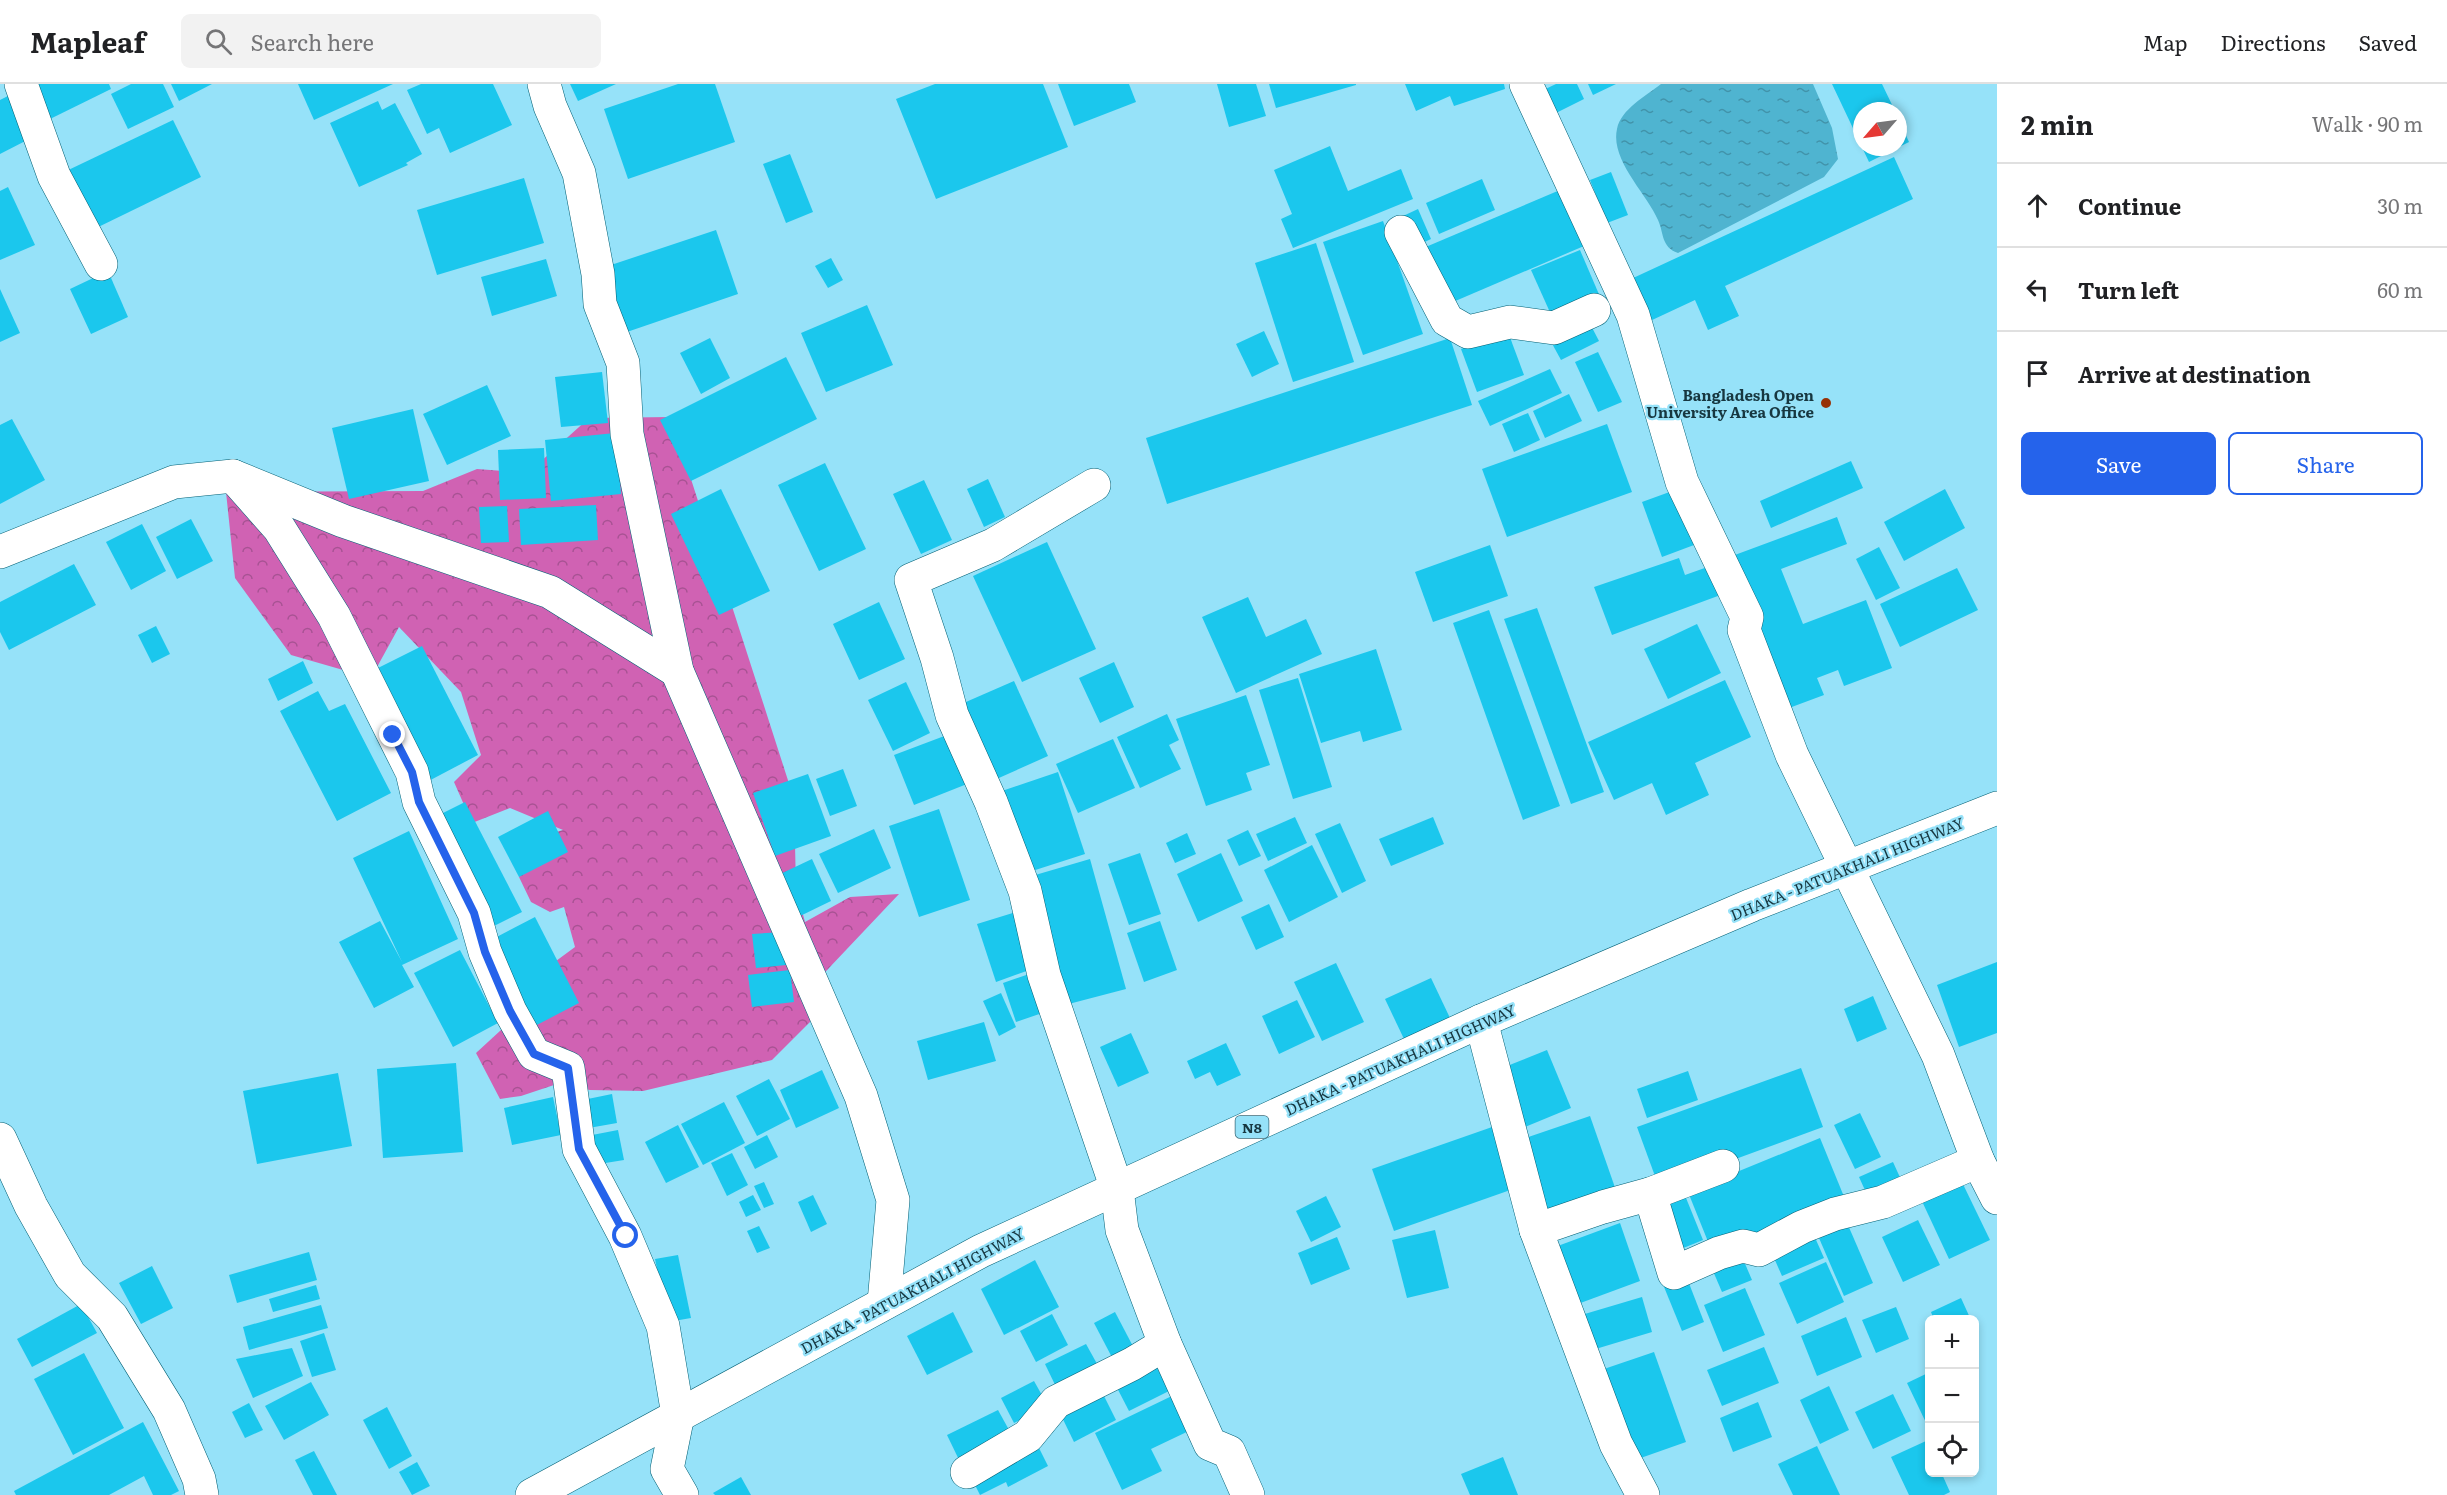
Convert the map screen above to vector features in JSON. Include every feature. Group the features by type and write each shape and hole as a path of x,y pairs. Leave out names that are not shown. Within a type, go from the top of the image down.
{"main road":[{"path":"21,84 54,176 100,264"},
{"path":"544,84 550,105 579,173 598,274 600,304 623,363 627,434 677,671 861,1096 893,1200 884,1303"},
{"path":"1526,84 1633,315 1682,483 1747,617 1744,630 1788,745 1938,1055 1978,1161 1997,1198"},
{"path":"1401,232 1428,288 1447,320 1468,332 1510,322 1554,328 1594,310"},
{"path":"0,552 174,482 233,476 343,520 550,592 677,671"},
{"path":"233,476 279,528 334,616 412,772 419,802 474,913 485,952 514,1019 534,1054 568,1068 579,1149 626,1236 663,1326 678,1415 667,1469 682,1495"},
{"path":"1094,486 993,545 911,580 937,658 952,715 991,802 1025,891 1044,975 1117,1189 1122,1230 1165,1344 1210,1444 1229,1452 1248,1495"},
{"name":"DHAKA - PATUAKHALI HIGHWAY","path":"532,1495 981,1251 1481,1021 1752,905 1997,808"},
{"path":"1481,1021 1536,1230 1616,1444 1643,1495"},
{"path":"0,1139 31,1206 70,1275 112,1317 169,1410 199,1479 202,1495"},
{"path":"1650,1194 1674,1273 1719,1253 1743,1246 1759,1250 1802,1227 1835,1214 1883,1202 1978,1161"},
{"path":"1536,1230 1650,1194 1722,1166"},
{"path":"967,1472 1028,1437 1056,1402 1132,1364 1165,1344"}],"green space":[{"path":"671,417 794,799 796,889 805,922 850,897 899,894 811,987 822,1010 772,1060 643,1091 590,1090 557,1084 521,1096 500,1099 476,1053 525,1008 556,961 575,947 564,907 550,912 531,902 519,877 529,840 563,830 510,808 472,823 454,782 481,755 461,692 399,627 371,678 291,655 235,578 226,492 423,491 477,469 528,473 589,418"}],"water":[{"path":"1661,84 1813,84 1832,128 1838,159 1824,177 1678,253 1666,243 1653,210 1624,165 1616,141 1617,129 1623,115"}],"building":[{"path":"33,84 109,84 111,89 50,119"},
{"path":"131,84 163,84 174,107 128,129 111,94"},
{"path":"171,84 212,84 179,101"},
{"path":"298,84 393,84 314,120"},
{"path":"421,84 493,84 512,125 450,153 439,128 427,134 407,90"},
{"path":"570,84 616,84 578,101"},
{"path":"678,84 715,84 735,142 628,179 604,109"},
{"path":"935,84 1043,84 1068,147 936,199 896,99"},
{"path":"1058,84 1129,84 1136,102 1074,126"},
{"path":"1217,84 1256,84 1266,116 1229,127"},
{"path":"1269,84 1356,84 1356,85 1276,108"},
{"path":"1405,84 1504,84 1505,89 1454,106 1450,96 1416,111"},
{"path":"1556,84 1577,84 1584,99 1548,117 1537,93"},
{"path":"1588,84 1616,84 1593,95"},
{"path":"1832,84 1882,84 1891,102 1853,102 1853,128"},
{"path":"14,93 35,136 0,154 0,100"},
{"path":"378,101 382,110 395,103 422,154 406,163 408,165 359,187 330,123"},
{"path":"173,120 201,177 88,232 60,174"},
{"path":"1330,146 1348,191 1401,169 1413,199 1293,248 1281,219 1292,214 1274,170"},
{"path":"790,154 813,212 786,223 763,164"},
{"path":"1866,156 1881,156 1869,162"},
{"path":"1894,157 1913,199 1725,286 1739,316 1708,330 1695,300 1650,321 1631,279"},
{"path":"1611,172 1628,215 1607,223 1590,180"},
{"path":"524,178 544,243 437,275 417,210"},
{"path":"1482,179 1495,210 1439,234 1426,203"},
{"path":"8,187 35,245 0,260 0,191"},
{"path":"1560,190 1584,246 1446,305 1421,249"},
{"path":"1418,209 1431,239 1414,247 1401,217"},
{"path":"1383,221 1423,334 1363,355 1323,242"},
{"path":"716,230 738,294 624,333 602,268"},
{"path":"1316,243 1354,362 1293,382 1255,263"},
{"path":"1580,250 1601,299 1553,319 1531,270"},
{"path":"831,258 843,280 828,288 815,266"},
{"path":"546,259 557,296 492,316 481,277"},
{"path":"108,271 128,317 91,334 70,289"},
{"path":"0,289 20,333 0,342"},
{"path":"867,305 893,365 826,392 801,333"},
{"path":"1587,318 1599,341 1561,360 1549,338"},
{"path":"1264,331 1279,364 1252,377 1236,344"},
{"path":"1508,332 1524,375 1477,392 1461,349"},
{"path":"710,338 730,378 701,394 680,353"},
{"path":"1450,338 1472,405 1167,504 1146,438"},
{"path":"1598,352 1622,402 1598,412 1575,362"},
{"path":"786,357 817,419 691,481 660,420"},
{"path":"1550,369 1562,393 1490,426 1478,401"},
{"path":"602,372 608,423 561,427 555,377"},
{"path":"487,385 511,436 447,465 423,414"},
{"path":"1569,394 1582,421 1545,438 1533,411"},
{"path":"413,409 429,481 349,499 332,428"},
{"path":"1528,413 1540,440 1514,452 1502,424"},
{"path":"12,419 45,480 0,504 0,425"},
{"path":"1607,424 1632,492 1507,537 1482,469"},
{"path":"615,433 621,494 551,501 545,440"},
{"path":"544,448 546,498 500,500 498,450"},
{"path":"1851,461 1863,488 1771,528 1760,501"},
{"path":"825,463 866,549 819,571 778,485"},
{"path":"988,479 1005,517 984,527 967,489"},
{"path":"924,480 952,540 921,554 893,494"},
{"path":"721,489 770,591 719,615 671,514"},
{"path":"1945,489 1965,528 1904,561 1884,522"},
{"path":"1675,490 1694,545 1662,557 1642,502"},
{"path":"596,505 598,540 521,545 519,509"},
{"path":"507,506 509,542 481,543 479,507"},
{"path":"1837,517 1847,544 1781,569 1803,624 1866,600 1892,668 1844,686 1838,670 1817,678 1824,695 1781,711 1724,559"},
{"path":"191,519 213,561 177,579 156,537"},
{"path":"142,524 166,571 131,590 106,542"},
{"path":"1047,542 1096,649 1022,682 973,576"},
{"path":"1490,545 1508,596 1433,622 1415,572"},
{"path":"1879,547 1900,588 1876,600 1856,559"},
{"path":"1679,558 1685,575 1716,564 1726,593 1612,635 1594,587"},
{"path":"74,564 96,605 9,650 0,632 0,602"},
{"path":"1957,568 1978,610 1900,647 1880,604"},
{"path":"1248,597 1266,637 1306,619 1322,654 1236,693 1202,617"},
{"path":"879,602 905,659 859,680 833,624"},
{"path":"1537,608 1604,792 1571,804 1504,619"},
{"path":"1489,610 1560,806 1523,820 1453,623"},
{"path":"1697,624 1721,673 1668,699 1644,649"},
{"path":"156,626 170,654 152,663 138,635"},
{"path":"422,646 478,755 423,784 366,674"},
{"path":"1376,649 1402,730 1363,742 1360,731 1321,743 1299,674"},
{"path":"303,661 313,683 278,701 268,679"},
{"path":"1114,662 1134,707 1100,723 1079,678"},
{"path":"1298,678 1332,787 1293,799 1259,690"},
{"path":"1725,680 1751,737 1695,763 1709,795 1666,815 1652,783 1614,800 1588,742"},
{"path":"1014,681 1048,756 992,781 959,705"},
{"path":"906,682 930,733 893,751 868,700"},
{"path":"318,691 329,711 345,704 391,793 337,821 280,711"},
{"path":"1246,695 1270,765 1246,773 1252,790 1206,806 1176,719"},
{"path":"1167,714 1179,740 1169,745 1181,769 1140,788 1117,737"},
{"path":"947,735 967,784 914,805 894,755"},
{"path":"1113,739 1135,788 1078,813 1056,764"},
{"path":"843,769 857,806 830,816 816,779"},
{"path":"1058,772 1085,854 1026,873 999,792"},
{"path":"808,774 831,836 775,856 753,793"},
{"path":"465,802 522,912 488,929 431,819"},
{"path":"939,809 970,900 919,917 889,826"},
{"path":"548,811 568,852 519,877 498,837"},
{"path":"1295,817 1307,843 1268,861 1256,834"},
{"path":"1433,817 1444,844 1391,866 1379,839"},
{"path":"1340,823 1366,881 1342,893 1315,834"},
{"path":"874,829 891,868 838,893 819,854"},
{"path":"1248,830 1261,856 1239,866 1227,840"},
{"path":"409,831 458,939 402,965 414,987 374,1008 339,942 380,921 402,962 353,858"},
{"path":"1187,833 1196,854 1175,863 1166,843"},
{"path":"1312,845 1338,897 1289,922 1264,870"},
{"path":"1140,853 1161,914 1129,925 1108,864"},
{"path":"1221,853 1243,901 1198,922 1177,874"},
{"path":"812,859 831,901 796,918 776,876"},
{"path":"1090,859 1126,989 1061,1006 1025,878"},
{"path":"1269,904 1284,937 1256,950 1241,917"},
{"path":"1016,912 1035,968 996,982 977,924"},
{"path":"535,917 579,1003 533,1027 489,941"},
{"path":"1160,921 1177,970 1144,982 1127,933"},
{"path":"783,932 786,965 756,968 752,934"},
{"path":"460,950 498,1023 453,1047 414,973"},
{"path":"1997,962 1997,1033 1959,1047 1937,985"},
{"path":"1336,963 1364,1022 1322,1041 1294,982"},
{"path":"790,970 794,1002 752,1007 748,975"},
{"path":"1038,971 1051,1010 1016,1022 1003,983"},
{"path":"1431,978 1450,1018 1404,1039 1385,999"},
{"path":"1001,993 1016,1027 999,1036 983,1001"},
{"path":"1873,996 1887,1029 1857,1042 1844,1009"},
{"path":"1297,1000 1315,1037 1279,1054 1262,1016"},
{"path":"984,1022 996,1061 928,1080 917,1041"},
{"path":"1131,1033 1149,1073 1118,1087 1100,1047"},
{"path":"1226,1043 1241,1075 1217,1086 1210,1072 1195,1079 1187,1061"},
{"path":"1547,1050 1571,1108 1525,1127 1502,1068"},
{"path":"456,1063 463,1152 383,1158 377,1069"},
{"path":"1801,1068 1823,1127 1659,1187 1637,1127"},
{"path":"822,1070 839,1108 796,1128 780,1090"},
{"path":"1688,1071 1698,1100 1647,1118 1637,1089"},
{"path":"338,1073 352,1146 257,1164 243,1091"},
{"path":"769,1079 790,1119 757,1136 736,1096"},
{"path":"612,1094 617,1123 583,1129 578,1101"},
{"path":"553,1097 561,1135 512,1145 504,1108"},
{"path":"724,1102 745,1143 703,1165 681,1124"},
{"path":"1860,1113 1881,1157 1855,1169 1834,1125"},
{"path":"1590,1116 1619,1199 1546,1225 1517,1141"},
{"path":"678,1125 699,1167 666,1183 645,1142"},
{"path":"1495,1126 1516,1188 1394,1231 1372,1169"},
{"path":"618,1130 624,1160 593,1165 587,1136"},
{"path":"767,1135 778,1157 755,1169 744,1147"},
{"path":"1820,1138 1847,1204 1713,1254 1688,1192"},
{"path":"732,1153 748,1185 727,1196 711,1163"},
{"path":"1893,1162 1903,1184 1869,1199 1859,1177"},
{"path":"1960,1178 1990,1240 1949,1259 1920,1197"},
{"path":"764,1182 774,1204 764,1208 754,1186"},
{"path":"1682,1188 1703,1240 1681,1249 1660,1196"},
{"path":"753,1195 761,1210 746,1217 739,1202"},
{"path":"813,1195 827,1224 811,1232 798,1202"},
{"path":"1326,1196 1341,1227 1311,1242 1296,1211"},
{"path":"1918,1220 1940,1265 1903,1282 1882,1237"},
{"path":"1620,1223 1640,1281 1575,1305 1555,1247"},
{"path":"1848,1225 1873,1283 1844,1296 1819,1238"},
{"path":"759,1226 770,1248 757,1253 747,1231"},
{"path":"1435,1230 1449,1288 1407,1298 1392,1240"},
{"path":"1813,1233 1824,1258 1782,1276 1771,1251"},
{"path":"1337,1237 1350,1269 1311,1285 1298,1253"},
{"path":"309,1252 317,1280 237,1303 229,1275"},
{"path":"1740,1252 1752,1280 1722,1292 1710,1264"},
{"path":"678,1255 691,1318 668,1322 655,1259"},
{"path":"1035,1260 1059,1307 1004,1335 981,1289"},
{"path":"1826,1262 1844,1302 1797,1324 1779,1283"},
{"path":"152,1266 173,1308 141,1324 119,1283"},
{"path":"1685,1273 1704,1322 1682,1331 1662,1282"},
{"path":"316,1285 320,1299 273,1312 269,1299"},
{"path":"1745,1288 1765,1335 1723,1352 1704,1305"},
{"path":"1642,1297 1652,1332 1589,1351 1578,1316"},
{"path":"1961,1298 1969,1315 1932,1315 1931,1312"},
{"path":"81,1304 97,1333 32,1367 17,1339"},
{"path":"321,1305 328,1328 249,1350 243,1327"},
{"path":"1896,1307 1909,1339 1876,1353 1862,1320"},
{"path":"953,1312 973,1352 927,1375 907,1336"},
{"path":"1115,1312 1137,1354 1116,1365 1094,1323"},
{"path":"1052,1314 1068,1345 1036,1362 1020,1331"},
{"path":"1846,1317 1862,1357 1817,1376 1801,1336"},
{"path":"324,1333 336,1370 312,1377 300,1341"},
{"path":"1086,1344 1101,1371 1059,1393 1045,1364"},
{"path":"1764,1347 1779,1383 1722,1406 1707,1370"},
{"path":"292,1348 303,1376 253,1398 236,1359"},
{"path":"1654,1352 1686,1442 1635,1460 1604,1369"},
{"path":"84,1353 124,1428 73,1455 34,1379"},
{"path":"1154,1362 1169,1391 1129,1411 1114,1382"},
{"path":"1925,1374 1925,1421 1907,1383"},
{"path":"1034,1381 1048,1406 1014,1423 1001,1398"},
{"path":"311,1382 329,1415 284,1440 265,1406"},
{"path":"1099,1386 1116,1420 1074,1442 1057,1407"},
{"path":"1829,1386 1849,1430 1820,1444 1800,1400"},
{"path":"1176,1394 1193,1429 1151,1449 1162,1471 1122,1490 1095,1433"},
{"path":"1893,1394 1911,1431 1873,1449 1855,1412"},
{"path":"1758,1402 1772,1437 1733,1452 1720,1418"},
{"path":"249,1403 263,1430 245,1438 232,1412"},
{"path":"387,1407 412,1456 389,1469 363,1420"},
{"path":"998,1410 1014,1439 962,1466 947,1435"},
{"path":"143,1422 179,1491 171,1495 153,1495 144,1476 109,1495 16,1495 14,1491"},
{"path":"1925,1441 1925,1477 1943,1477 1950,1492 1944,1495 1909,1495 1891,1457"},
{"path":"1037,1444 1048,1466 1008,1487 1006,1482 980,1495 971,1477"},
{"path":"1817,1446 1840,1495 1793,1495 1778,1464"},
{"path":"314,1451 337,1495 313,1495 295,1460"},
{"path":"1503,1457 1518,1495 1470,1495 1461,1474"},
{"path":"417,1462 430,1486 412,1495 399,1472"},
{"path":"741,1477 751,1495 715,1495 713,1493"}],"place":[{"name":"Bangladesh Open University Area Office","path":"1826,403"}],"route":[{"path":"393,735 412,772 419,802 474,913 485,952 510,1011 534,1054 568,1068 579,1149 626,1236"}]}
